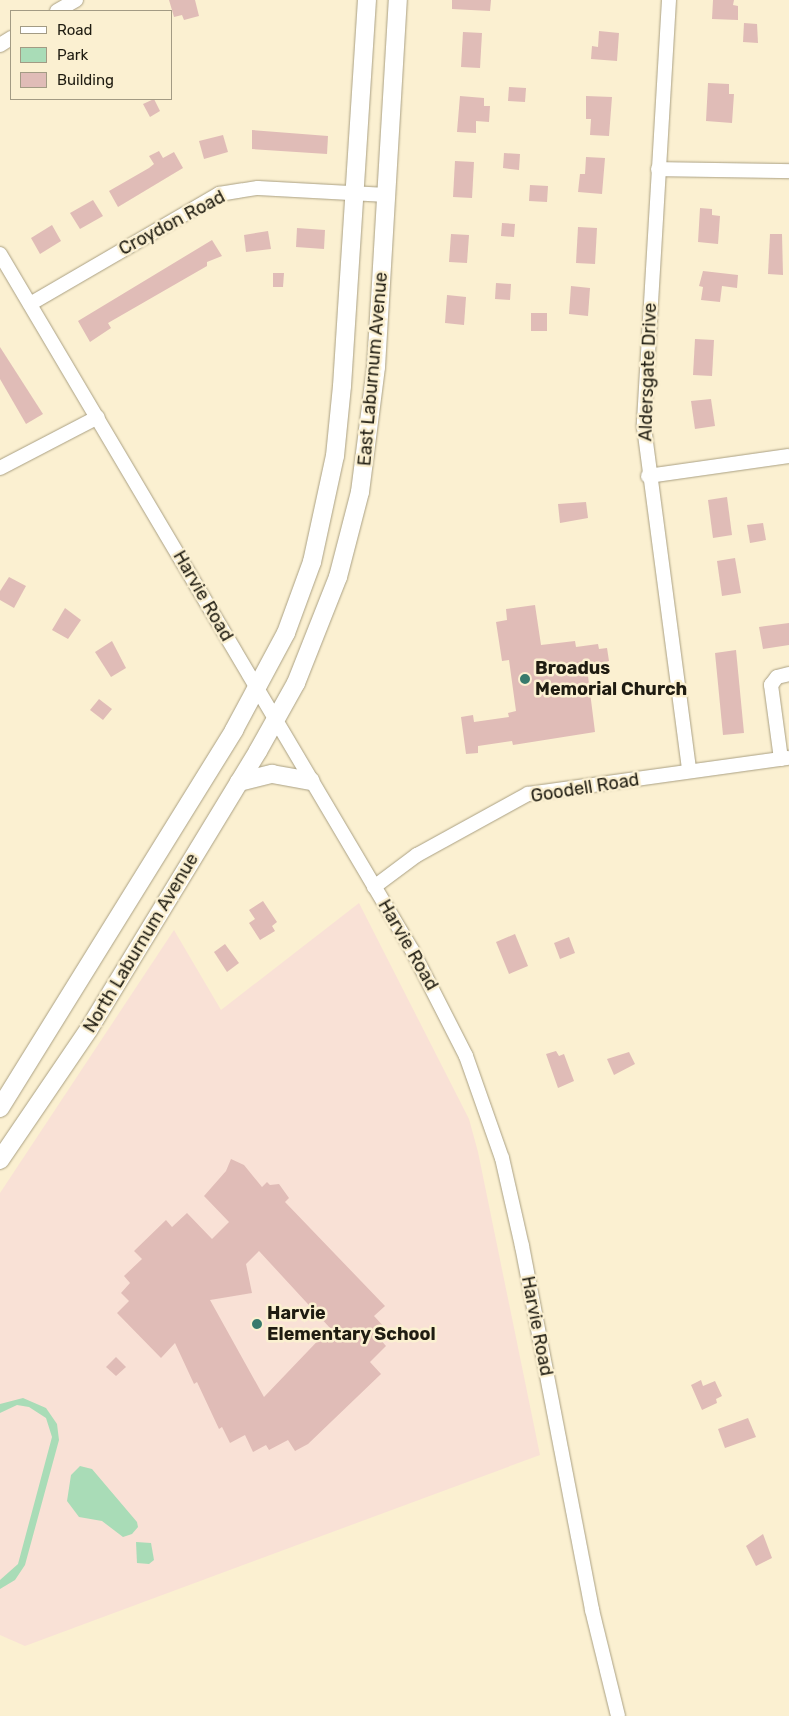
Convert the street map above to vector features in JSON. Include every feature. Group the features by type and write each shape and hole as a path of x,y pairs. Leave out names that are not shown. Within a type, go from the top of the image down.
{"main road":[{"name":"East Laburnum Avenue","path":"255,690 286,632 312,562 335,456 342,386 368,0"},
{"name":"East Laburnum Avenue","path":"274,721 296,683 320,627 338,577 360,492 376,367 398,0"},
{"name":"North Laburnum Avenue","path":"0,1108 172,833 255,690"},
{"name":"North Laburnum Avenue","path":"0,1160 84,1036 239,782 274,721"},
{"path":"239,782 272,774 310,781"}],"street":[{"path":"59,10 76,0"},
{"name":"Aldersgate Drive","path":"669,0 644,398 648,476 690,771"},
{"path":"658,168 789,171"},
{"name":"Croydon Road","path":"30,304 219,194 258,188 387,195"},
{"name":"Harvie Road","path":"0,254 98,417 255,690 438,996 466,1056 502,1158 522,1246 592,1610 618,1716"},
{"path":"0,468 98,417"},
{"path":"648,476 789,456"},
{"path":"785,758 771,685 777,677 789,674"},
{"name":"Goodell Road","path":"374,887 417,855 528,794 785,758"}],"shaded area":[{"name":"Harvie Elementary School","path":"359,903 469,1119 478,1152 540,1455 25,1646 0,1635 0,1193 174,930 221,1010"}],"green space":[{"path":"23,1398 46,1408 57,1424 59,1440 25,1565 15,1580 0,1589 0,1580 18,1564 52,1437 46,1418 29,1407 17,1405 0,1413 0,1404"},
{"path":"80,1466 92,1469 137,1522 138,1527 132,1534 123,1537 102,1521 79,1517 67,1501 71,1475"},
{"path":"136,1542 151,1543 154,1560 149,1564 137,1563"}],"building":[{"path":"169,0 195,0 199,16 184,20 182,15 174,17"},
{"path":"452,0 491,0 490,11 452,9"},
{"path":"713,0 734,0 733,5 738,6 738,20 712,19"},
{"path":"744,23 757,24 758,43 743,42"},
{"path":"599,31 619,33 617,61 591,59 592,46 598,47"},
{"path":"463,32 482,33 480,68 461,67"},
{"path":"708,83 729,84 729,94 734,94 732,123 706,121"},
{"path":"509,87 526,88 525,102 508,101"},
{"path":"460,96 484,98 484,106 490,106 489,122 476,121 476,133 457,132"},
{"path":"586,96 612,97 609,136 590,135 591,119 586,119"},
{"path":"154,100 160,111 150,117 143,104"},
{"path":"252,130 328,136 327,154 252,149"},
{"path":"223,135 228,152 204,159 199,141"},
{"path":"159,151 163,158 174,152 183,168 118,207 109,191 154,164 149,156"},
{"path":"504,153 520,154 519,170 503,168"},
{"path":"586,157 605,158 602,194 578,192 580,174 585,174"},
{"path":"455,161 474,162 472,198 453,197"},
{"path":"530,185 548,186 547,202 529,201"},
{"path":"93,200 103,216 80,229 70,213"},
{"path":"700,208 712,209 712,215 720,216 718,244 698,242"},
{"path":"502,223 515,224 514,237 501,236"},
{"path":"52,225 61,241 40,254 31,238"},
{"path":"578,227 597,228 595,264 576,263"},
{"path":"297,228 325,230 324,249 296,247"},
{"path":"268,231 271,249 246,252 244,235"},
{"path":"451,234 469,235 467,263 449,262"},
{"path":"770,234 782,234 783,275 768,274"},
{"path":"212,240 222,256 207,262 207,266 108,323 111,328 90,342 78,321"},
{"path":"703,271 738,275 737,288 722,286 720,302 701,300 703,287 699,286"},
{"path":"273,273 284,273 283,287 273,287"},
{"path":"496,283 511,284 510,300 495,299"},
{"path":"571,286 590,288 588,316 569,314"},
{"path":"447,295 466,297 464,325 445,323"},
{"path":"531,313 547,313 547,331 531,331"},
{"path":"695,339 714,340 712,376 693,375"},
{"path":"0,347 43,414 26,424 0,379"},
{"path":"711,399 715,426 695,429 691,401"},
{"path":"727,497 732,535 713,538 708,500"},
{"path":"586,502 588,518 560,523 558,504"},
{"path":"763,523 766,540 750,543 747,525"},
{"path":"735,558 741,593 722,596 717,561"},
{"path":"9,577 26,586 14,608 0,600 0,591"},
{"name":"Broadus Memorial Church","path":"535,605 541,645 575,641 576,647 598,644 599,649 607,648 609,661 587,668 595,732 513,745 512,741 478,746 478,753 466,754 461,717 473,715 474,722 509,717 508,713 516,711 509,660 502,661 496,622 507,620 506,609"},
{"path":"65,608 81,620 68,639 52,630"},
{"path":"789,623 789,645 763,649 759,627"},
{"path":"112,641 126,668 111,677 95,652"},
{"path":"736,650 744,733 723,735 715,653"},
{"path":"99,699 112,709 103,720 90,710"},
{"path":"263,901 277,922 272,926 275,931 260,940 249,923 255,919 249,910"},
{"path":"515,934 528,966 509,974 496,942"},
{"path":"569,937 575,953 560,959 554,943"},
{"path":"225,944 239,963 227,972 214,952"},
{"path":"556,1051 559,1056 564,1054 574,1081 558,1088 546,1054"},
{"path":"629,1052 635,1064 614,1075 607,1059"},
{"path":"231,1159 244,1165 262,1187 267,1182 270,1185 279,1184 289,1198 285,1202 385,1306 374,1316 387,1330 379,1338 386,1346 370,1362 381,1374 308,1444 295,1451 288,1440 269,1450 266,1445 253,1452 245,1435 230,1443 222,1427 219,1429 197,1382 194,1384 175,1343 161,1358 117,1313 129,1301 121,1293 130,1283 124,1276 142,1259 134,1251 166,1220 172,1227 187,1213 212,1239 229,1222 204,1196 226,1171","holes":["259,1251 330,1328 264,1397 210,1300 252,1293 246,1264"]},
{"path":"116,1357 126,1367 116,1376 106,1367"},
{"path":"701,1380 703,1386 715,1381 722,1396 716,1399 717,1403 702,1410 691,1385"},
{"path":"748,1418 756,1437 725,1448 718,1429"},
{"path":"763,1534 772,1558 756,1566 746,1546"}],"place":[{"name":"Broadus Memorial Church","path":"525,679"},
{"name":"Harvie Elementary School","path":"257,1324"}]}
